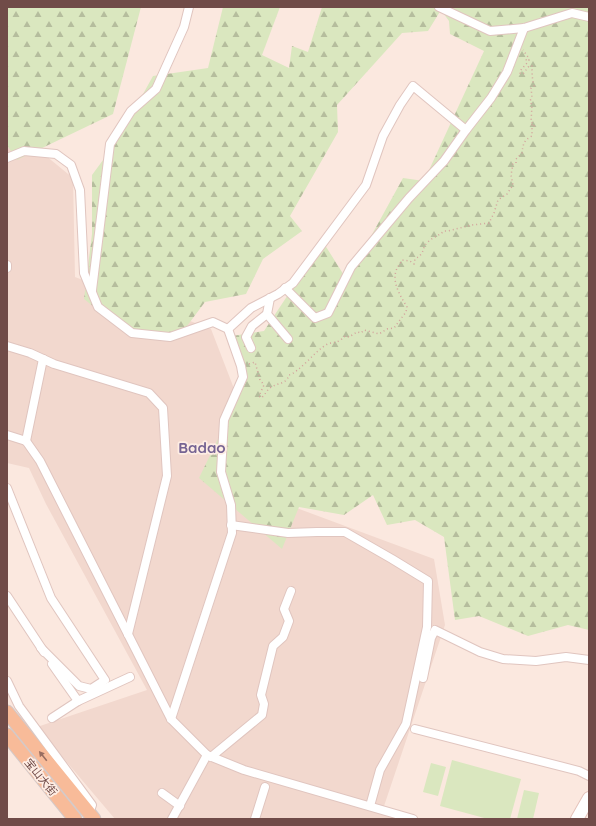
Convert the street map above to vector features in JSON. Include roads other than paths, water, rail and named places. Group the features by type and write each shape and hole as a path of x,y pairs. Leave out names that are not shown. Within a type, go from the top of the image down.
{"main road":[{"path":"7,712 92,816"},
{"name":"宝山大街","path":"7,735 75,819"}],"street":[{"path":"92,291 110,144 131,111 156,89 184,27 189,7"},
{"path":"439,7 490,31 523,31 572,13 589,17"},
{"path":"285,288 315,318 328,312 351,267 409,198 444,161 491,98 507,72 523,31"},
{"path":"228,329 251,308 293,283 366,186 383,136 400,105 413,86 466,130"},
{"path":"7,158 24,151 56,154 71,165 80,190 84,272 98,307 132,332 170,337 213,322 228,329 241,366 243,377 224,420 221,472 231,505 232,533 171,719"},
{"path":"251,348 246,337 252,326 267,314 270,298"},
{"path":"267,314 288,339"},
{"path":"7,346 30,353 54,364 149,393 163,408 167,476 128,634"},
{"path":"26,441 43,359"},
{"path":"7,435 26,441 40,461 171,719 209,756 244,770 413,819"},
{"path":"7,488 51,598 105,680 91,689 79,686 41,648"},
{"path":"231,525 288,533 345,532 392,558 428,581 427,628 406,724 380,770 370,806"},
{"path":"172,819 209,756 262,715 264,704 261,695 273,646 282,637 289,621 284,609 291,591"},
{"path":"7,596 78,701"},
{"path":"423,678 431,638 435,630 480,652 503,659 536,661 566,657 589,660"},
{"path":"52,718 78,701 130,678"},
{"path":"7,681 19,706 92,805 92,816"},
{"path":"415,729 579,771 589,776"},
{"path":"255,819 265,787"},
{"path":"162,792 180,806"},
{"path":"578,819 589,798"}],"district":[{"name":"Badao","path":"202,447"}]}
